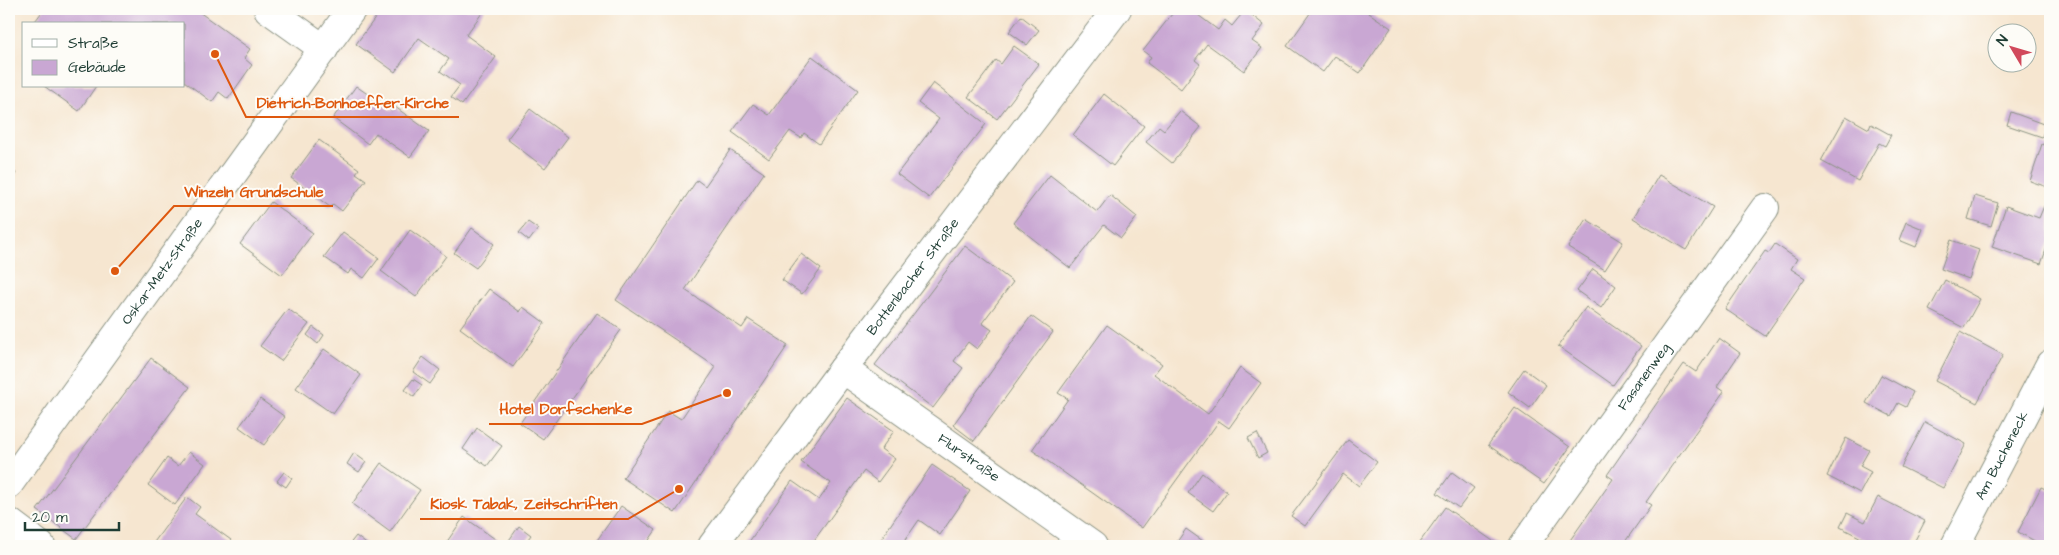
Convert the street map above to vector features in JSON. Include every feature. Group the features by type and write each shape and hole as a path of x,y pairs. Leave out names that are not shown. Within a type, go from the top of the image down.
{"street":[{"path":"268,9 324,49"},
{"name":"Oskar-Metz-Straße","path":"9,484 352,9"},
{"name":"Bottenbacher Straße","path":"712,546 843,369 1117,9"},
{"name":"Fasanenweg","path":"1523,546 1765,208"},
{"name":"Am Bucheneck","path":"1955,546 2050,364"},
{"name":"Flurstraße","path":"843,369 1093,546"},
{"path":"9,522 40,546"}],"building":[{"path":"44,9 195,9 250,49 244,58 252,65 228,99 219,92 212,102 185,82 185,22 34,22"},
{"path":"382,9 485,9 466,35 496,57 462,105 451,97 460,85 440,71 449,59 419,38 395,72 356,44"},
{"path":"1176,9 1190,9 1218,30 1225,20 1232,26 1245,10 1264,25 1252,41 1262,48 1244,71 1207,44 1195,60 1200,64 1181,89 1147,63 1151,57 1143,51"},
{"path":"1313,9 1363,9 1391,28 1360,73 1335,56 1323,72 1287,46"},
{"path":"1021,16 1039,30 1027,45 1009,32"},
{"path":"1014,46 1039,64 997,119 968,97 996,60 1001,64"},
{"path":"812,56 858,90 819,144 804,133 801,138 790,131 769,159 732,132 753,104 769,115"},
{"path":"933,83 986,124 929,198 897,174 939,119 918,103"},
{"path":"356,86 392,111 395,107 429,131 410,157 376,133 368,144 333,118"},
{"path":"47,88 95,88 79,111"},
{"path":"1104,94 1144,126 1113,166 1073,135"},
{"path":"530,109 568,137 545,168 507,139"},
{"path":"1180,111 1201,127 1172,163 1146,142 1159,126 1164,130"},
{"path":"2011,112 2046,125 2042,137 2007,125"},
{"path":"1846,116 1869,129 1871,124 1891,135 1885,146 1879,143 1858,181 1821,161"},
{"path":"319,140 359,169 356,173 366,180 342,211 333,204 330,207 291,178"},
{"path":"2042,144 2050,147 2050,188 2030,181"},
{"path":"730,150 764,173 685,290 742,328 748,319 788,345 675,513 623,478 668,411 681,419 716,367 616,300 697,180 705,186"},
{"path":"9,168 16,173 9,183"},
{"path":"1050,175 1097,212 1110,195 1137,217 1121,238 1104,225 1070,268 1013,223"},
{"path":"1659,175 1713,207 1686,250 1633,218"},
{"path":"1975,196 1998,203 1991,226 1968,219"},
{"path":"271,202 313,233 282,275 240,244"},
{"path":"2006,206 2039,218 2044,206 2050,209 2050,239 2041,264 1992,247"},
{"path":"1586,219 1623,242 1605,270 1568,247"},
{"path":"528,222 538,229 529,241 519,233"},
{"path":"1906,222 1923,229 1916,247 1899,240"},
{"path":"472,228 494,244 476,268 454,253"},
{"path":"410,230 446,256 416,297 381,271"},
{"path":"343,232 379,258 364,278 351,269 348,274 324,257"},
{"path":"1951,240 1979,250 1969,279 1941,269"},
{"path":"1775,244 1797,259 1791,269 1805,278 1765,336 1725,309 1765,251 1769,253"},
{"path":"965,246 1013,282 982,323 992,330 977,349 968,342 954,361 963,368 933,408 875,365"},
{"path":"801,254 821,269 802,294 782,280"},
{"path":"1593,269 1616,286 1601,308 1577,291"},
{"path":"1945,280 1980,299 1964,328 1929,310"},
{"path":"489,289 520,312 523,307 545,323 513,367 460,328"},
{"path":"1586,307 1641,346 1613,385 1558,346"},
{"path":"288,309 309,324 281,361 260,346"},
{"path":"597,313 621,330 543,439 520,423"},
{"path":"1031,316 1053,332 974,441 953,425"},
{"path":"1107,325 1162,364 1154,374 1208,414 1240,368 1261,383 1229,428 1219,421 1142,528 1032,450 1068,399 1058,393"},
{"path":"313,327 324,335 318,344 307,335"},
{"path":"1960,332 2003,355 1977,403 1935,381"},
{"path":"1719,338 1740,353 1717,387 1724,392 1646,502 1651,505 1622,546 1566,546 1613,479 1607,475 1684,364 1696,372"},
{"path":"324,349 361,375 333,414 296,388"},
{"path":"423,357 440,370 430,384 413,372"},
{"path":"151,358 190,387 76,539 37,510"},
{"path":"1524,369 1546,385 1530,408 1508,392"},
{"path":"1881,375 1913,392 1906,407 1898,403 1891,416 1866,403"},
{"path":"413,379 422,385 414,397 405,390"},
{"path":"847,398 894,431 881,449 895,459 878,482 864,471 810,546 746,546 792,481 819,500 831,483 801,462"},
{"path":"260,399 285,417 264,445 239,427"},
{"path":"1515,408 1570,447 1544,484 1488,445"},
{"path":"1925,422 1966,444 1943,488 1901,467"},
{"path":"477,428 502,446 487,466 463,449"},
{"path":"1257,433 1267,453 1258,458 1248,438"},
{"path":"1846,438 1869,450 1860,466 1871,472 1860,493 1827,476"},
{"path":"1348,440 1377,462 1359,486 1343,474 1305,526 1291,516"},
{"path":"189,452 205,464 175,505 148,485 167,458 178,466"},
{"path":"354,453 366,462 359,472 347,464"},
{"path":"381,463 420,490 390,532 352,504"},
{"path":"932,465 970,491 940,535 919,520 901,546 876,546"},
{"path":"284,472 292,478 286,487 277,481"},
{"path":"1452,472 1474,488 1459,508 1437,493"},
{"path":"1202,473 1227,492 1213,511 1188,493"},
{"path":"2041,487 2050,491 2050,546 2044,546 2018,532"},
{"path":"187,497 200,507 195,514 231,540 226,546 152,545"},
{"path":"1878,497 1925,521 1912,546 1877,546 1840,527 1847,513 1865,522"},
{"path":"621,506 656,530 645,546 593,546"},
{"path":"1445,507 1473,527 1500,546 1417,546"},
{"path":"464,517 505,546 444,546"},
{"path":"519,526 531,535 523,546 505,546"},
{"path":"1186,529 1210,546 1174,546"},
{"path":"356,536 369,546 348,546"}],"place":[{"name":"Dietrich-Bonhoeffer-Kirche","path":"215,54"},
{"name":"Winzeln Grundschule","path":"115,271"},
{"name":"Hotel Dorfschenke","path":"727,393"},
{"name":"Kiosk Tabak, Zeitschriften","path":"679,489"}]}
